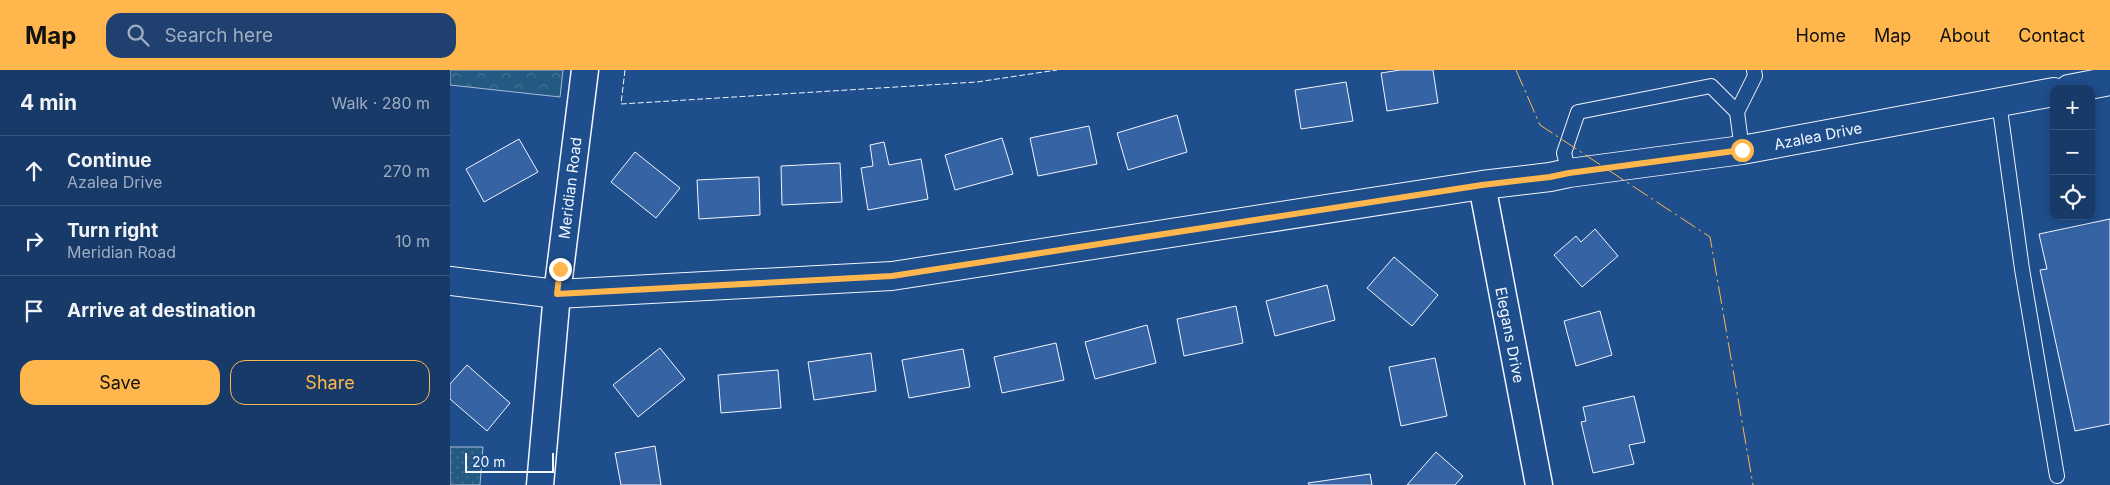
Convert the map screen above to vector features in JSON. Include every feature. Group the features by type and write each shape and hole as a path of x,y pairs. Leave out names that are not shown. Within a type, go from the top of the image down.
{"street":[{"name":"Meridian Road","path":"540,485 557,294 585,70"},
{"path":"2090,85 2110,81"},
{"name":"Azalea Drive","path":"450,281 557,294 892,276 1482,185 1742,150 2050,93"},
{"name":"Elegans Drive","path":"1482,185 1539,485"}],"lane":[{"path":"1742,150 1737,112 1755,76 1754,70"},
{"path":"1569,173 1564,153 1578,112 1711,86 1737,112"},
{"path":"1999,102 2022,270 2057,476"}],"green space":[{"path":"450,70 563,70 560,97 450,85"},
{"path":"450,447 483,447 480,485 450,485"}],"building":[{"path":"1400,70 1433,70 1438,103 1387,111 1381,73"},
{"path":"1346,82 1353,121 1301,129 1295,90"},
{"path":"1177,115 1187,152 1128,170 1117,133"},
{"path":"1089,126 1097,164 1038,176 1030,138"},
{"path":"1002,138 1013,174 955,190 945,155"},
{"path":"519,139 538,172 484,202 466,169"},
{"path":"884,142 889,165 921,159 928,199 868,210 861,168 873,166 870,145"},
{"path":"635,152 680,188 656,218 611,182"},
{"path":"840,163 842,202 782,205 781,166"},
{"path":"759,177 760,215 699,219 697,180"},
{"path":"2110,219 2110,424 2075,431 2040,270 2047,269 2039,234"},
{"path":"1595,229 1618,256 1582,287 1554,255 1576,236 1581,242"},
{"path":"1394,257 1438,295 1412,326 1367,288"},
{"path":"1327,285 1335,320 1275,336 1266,301"},
{"path":"1236,306 1243,343 1184,356 1177,319"},
{"path":"1600,311 1612,355 1576,366 1564,321"},
{"path":"1147,325 1156,363 1095,379 1085,342"},
{"path":"1056,343 1064,380 1002,393 994,357"},
{"path":"660,348 685,379 638,417 613,385"},
{"path":"963,349 970,387 909,398 902,360"},
{"path":"871,353 876,391 814,400 808,362"},
{"path":"1435,358 1447,416 1401,426 1389,367"},
{"path":"467,365 510,403 487,431 450,399 450,384"},
{"path":"778,370 781,408 721,413 718,375"},
{"path":"1634,396 1645,442 1629,445 1634,464 1593,473 1581,422 1586,421 1583,407"},
{"path":"655,446 661,485 621,485 615,453"},
{"path":"1436,452 1463,476 1455,485 1407,485"},
{"path":"1370,474 1372,485 1309,485 1308,483"}],"fence":[{"path":"625,70 621,104 977,82 1057,70"}],"power":[{"path":"1516,70 1540,125 1710,237 1753,485"}],"route":[{"path":"560,269 557,294 892,276 1482,185 1742,150"}]}
